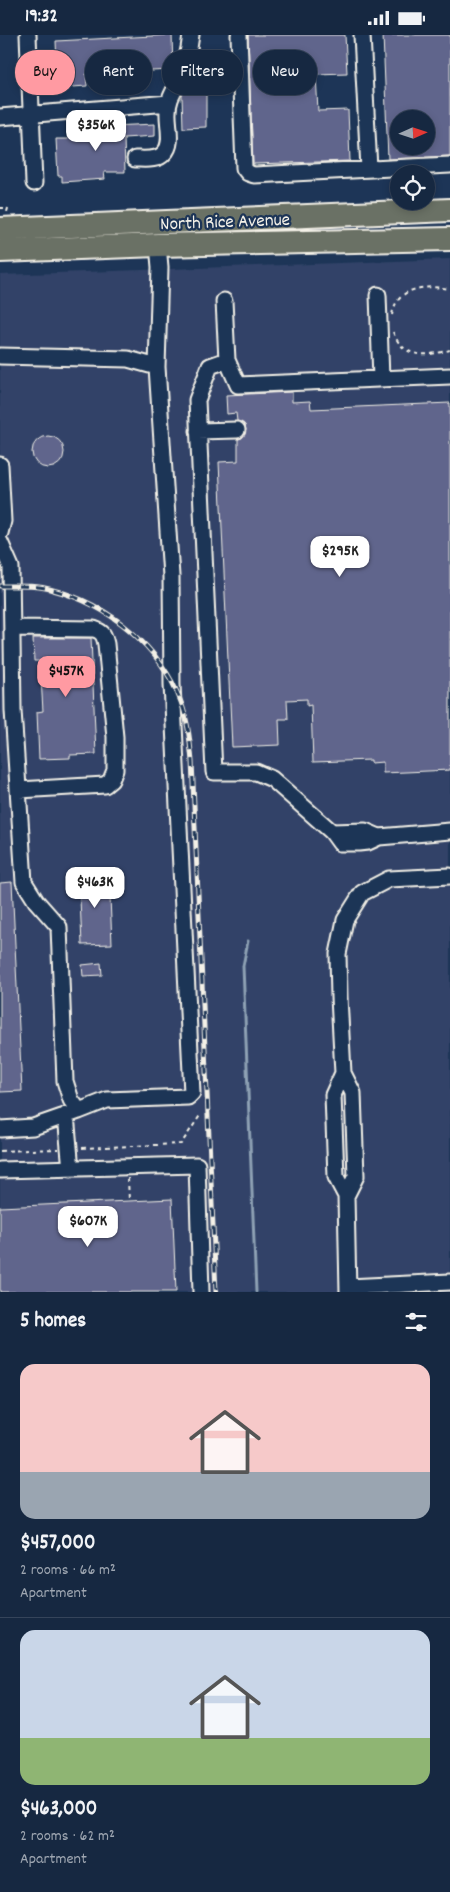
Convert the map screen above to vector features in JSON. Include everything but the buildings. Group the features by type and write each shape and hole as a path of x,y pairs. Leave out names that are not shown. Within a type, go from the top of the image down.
{"highway":[{"name":"North Rice Avenue","path":"0,229 450,210"},
{"name":"North Rice Avenue","path":"0,251 158,245 450,239"}],"lane":[{"path":"28,35 34,183"},
{"path":"135,159 158,158 165,153 169,143 169,103 189,52 191,35"},
{"path":"239,35 244,168 248,173 254,175 450,165"},
{"path":"362,35 369,169"},
{"path":"0,117 169,103"},
{"path":"0,1129 32,1127 107,1100 188,1097 192,1093 172,684 171,576 157,367 158,245"},
{"path":"378,295 381,379"},
{"path":"224,301 227,360 238,385 450,376"},
{"path":"0,356 128,359 157,367"},
{"path":"227,360 210,366 197,400 214,772 256,772 272,779 332,832 365,831 379,837 450,831"},
{"path":"198,431 237,430"},
{"path":"0,465 3,521 0,533"},
{"path":"0,542 10,567 13,628 13,710 24,881 36,901 59,927 65,1081 71,1100 72,1113 69,1148 70,1169"},
{"path":"13,628 94,629 104,634 115,737 115,770 111,780 105,785 19,790"},
{"path":"450,876 389,879 362,893 345,920 338,954 343,1073 353,1093 356,1176 346,1196 348,1289 450,1282"},
{"path":"0,1170 196,1165 201,1292"}],"path":[{"path":"0,208 8,208"},
{"path":"392,319 397,301 410,290 426,287 450,289"},
{"path":"392,326 394,336 400,344 416,355 434,354 450,349"},
{"path":"0,1151 181,1144 201,1114"}],"shaded area":[{"path":"450,259 450,1292 0,1292 0,275"}],"waterway":[{"path":"248,941 243,966 256,1292"}],"railway":[{"path":"0,586 47,588 73,597 112,617 146,646 160,663 172,682 181,702 188,731 192,761 216,1292"}]}
